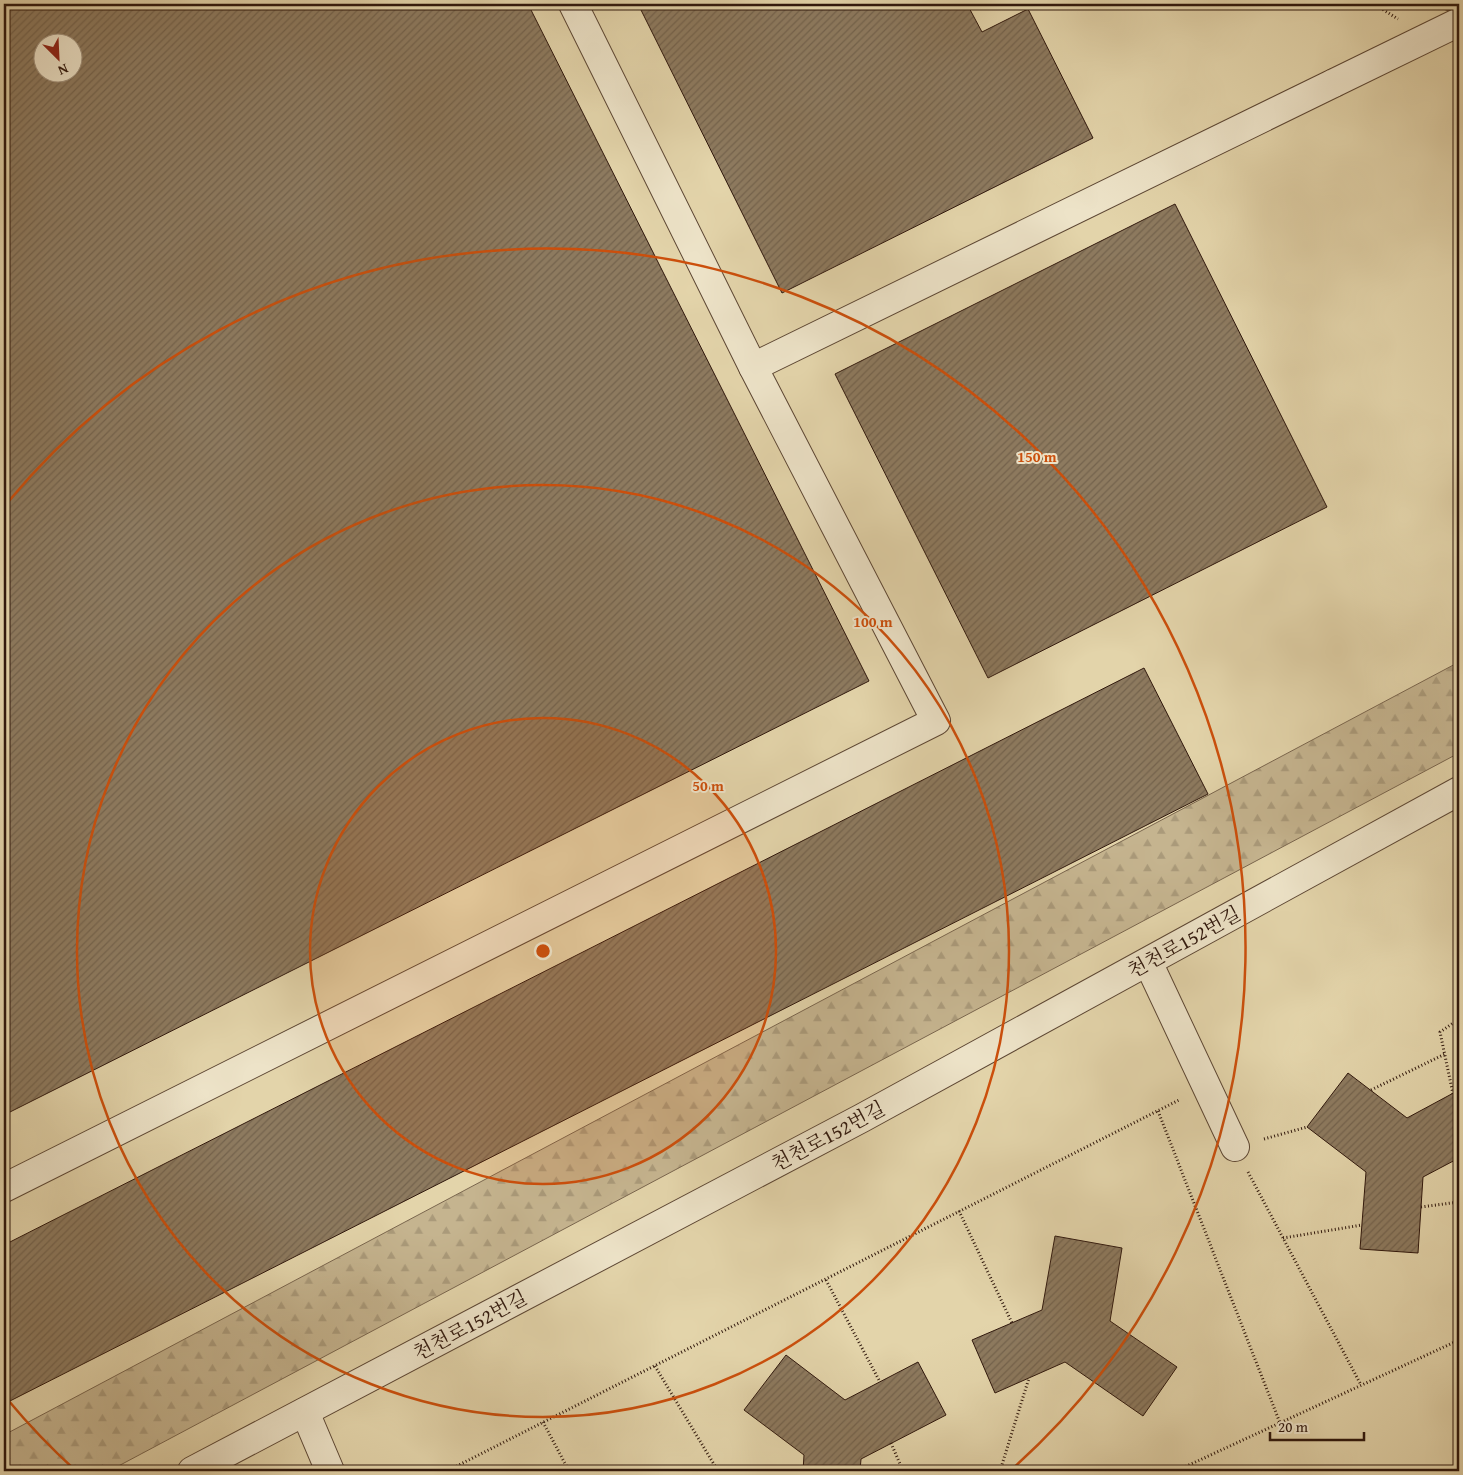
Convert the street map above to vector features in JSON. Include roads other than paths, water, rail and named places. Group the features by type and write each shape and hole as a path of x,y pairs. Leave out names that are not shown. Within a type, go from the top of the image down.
{"street":[{"path":"4,1188 936,721 753,367 573,4"},
{"path":"753,367 1459,22"},
{"name":"천천로152번길","path":"192,1471 862,1118 1459,791"},
{"path":"1148,962 1235,1147"},
{"path":"305,1412 330,1471"}],"waterway":[{"path":"1442,4 1459,11"}]}
